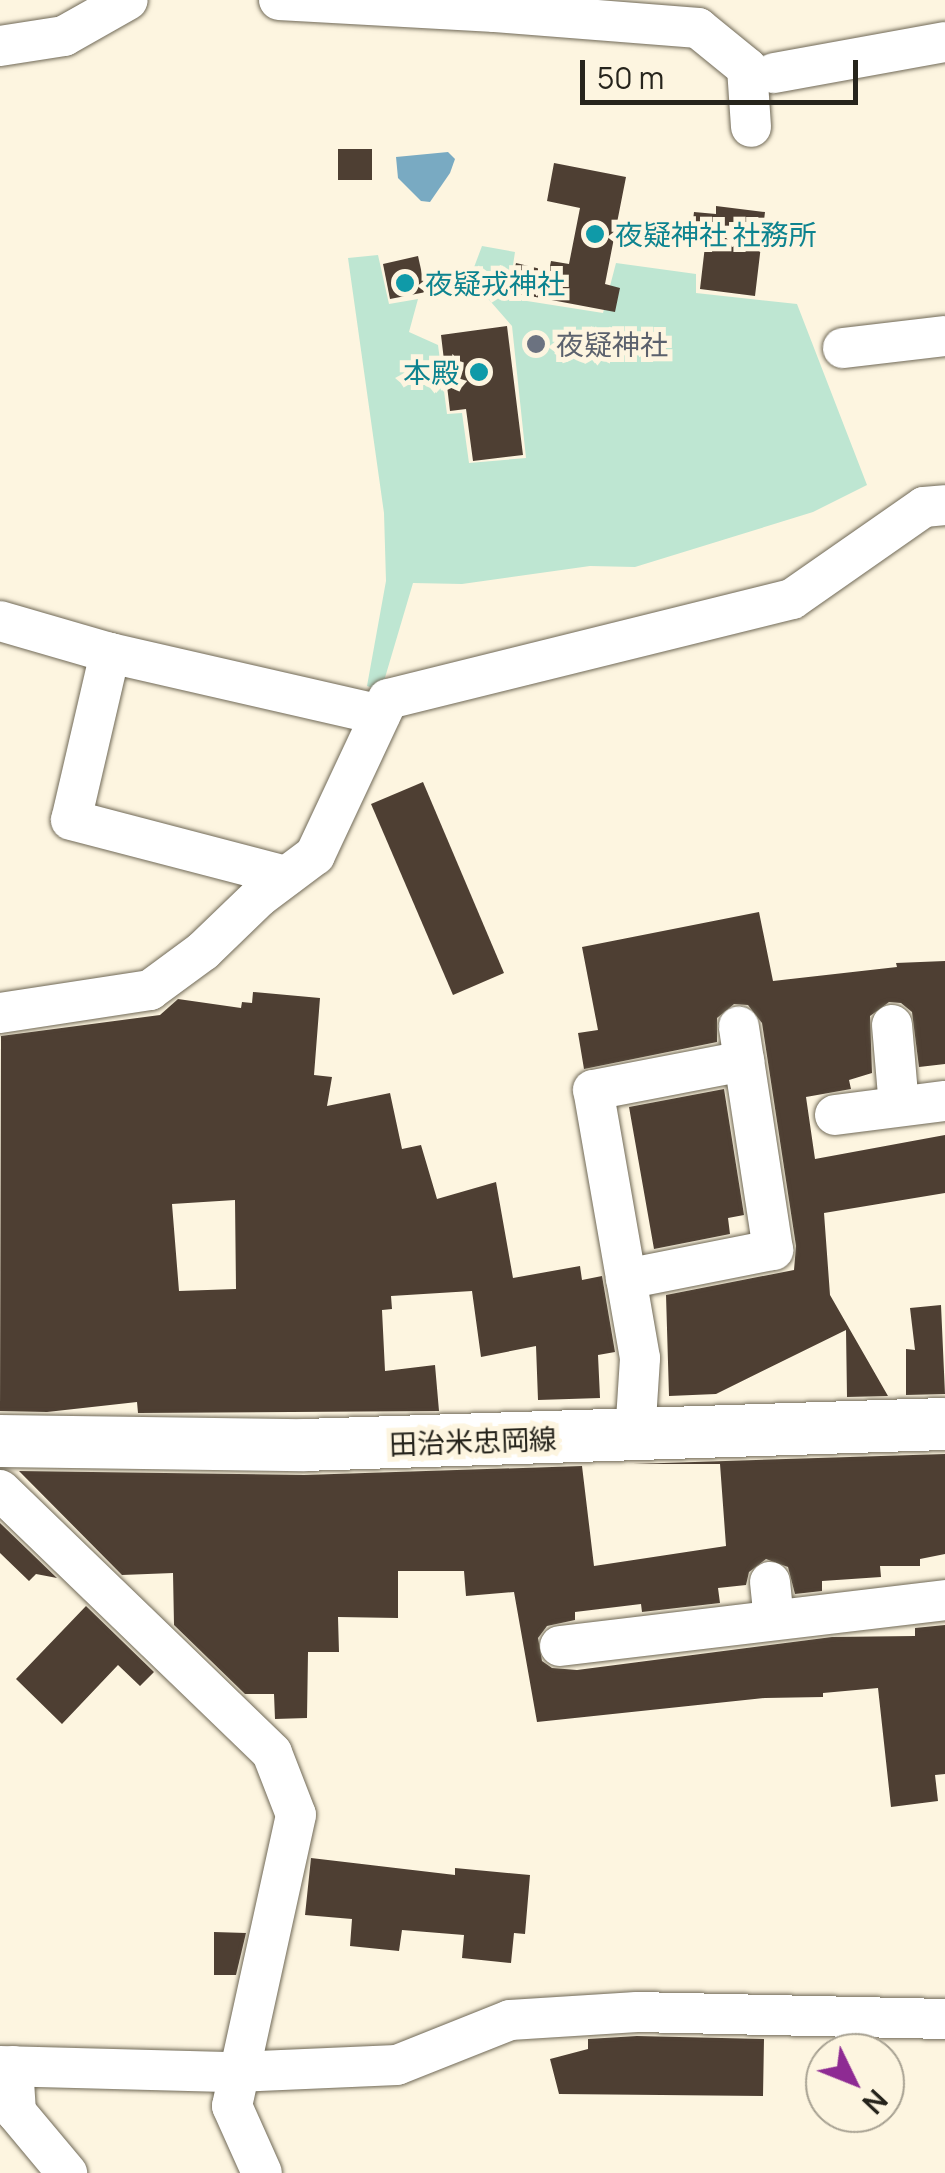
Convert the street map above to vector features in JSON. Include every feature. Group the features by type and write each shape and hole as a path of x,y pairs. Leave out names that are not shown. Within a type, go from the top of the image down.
{"main road":[{"name":"田治米忠岡線","path":"0,1442 304,1445 945,1424"}],"street":[{"path":"0,46 64,36 128,0"},
{"path":"279,0 496,6 698,28 747,68 752,127"},
{"path":"774,73 945,42"},
{"path":"843,348 945,336"},
{"path":"0,1013 150,990 203,951 315,854 388,698 792,599 924,507 945,504"},
{"path":"0,621 110,654 380,715"},
{"path":"110,654 71,820 286,876"},
{"path":"892,1025 899,1106"},
{"path":"626,1279 773,1250 741,1044 593,1090 626,1279 640,1358 636,1436"},
{"path":"835,1115 945,1100"},
{"path":"0,1490 272,1753 296,1815 236,2072 232,2106 262,2173"},
{"path":"560,1646 605,1621 772,1600 944,1586"},
{"path":"67,2173 16,2112 6,2066 236,2072 397,2065 510,2020 637,2012 945,2019"}],"green space":[{"path":"482,246 515,252 508,298 603,313 616,263 696,274 696,293 797,304 867,485 813,512 635,567 590,566 462,584 413,583 384,681 375,689 367,686 386,581 384,513 348,258 378,255 389,304 418,299 409,332 438,345 447,414 462,413 469,463 526,458 512,326 470,278"}],"water":[{"path":"448,152 455,159 450,173 430,202 421,201 398,178 396,157"}],"building":[{"path":"338,149 372,149 372,180 338,180"},
{"name":"夜疑神社 社務所","path":"554,163 626,177 605,284 620,288 615,312 509,292 516,263 549,271 551,261 569,264 580,208 547,201"},
{"path":"716,206 765,212 755,296 700,289 705,246 690,244 694,212 716,214"},
{"name":"夜疑戎神社","path":"418,256 426,292 390,299 383,264"},
{"name":"本殿","path":"507,326 523,455 473,461 466,409 450,411 441,335"},
{"path":"423,782 504,973 453,995 371,804"},
{"path":"759,912 773,981 897,967 896,963 945,961 945,1064 919,1067 912,1012 901,1003 889,1002 870,1016 872,1073 849,1080 851,1089 806,1097 815,1159 945,1135 945,1193 824,1213 830,1295 888,1396 847,1397 846,1330 716,1394 669,1396 666,1295 794,1270 796,1246 762,1023 748,1005 734,1004 717,1018 717,1042 584,1069 578,1033 598,1030 582,947"},
{"path":"253,992 320,998 314,1075 332,1077 327,1106 390,1093 402,1149 421,1145 437,1199 496,1182 513,1278 580,1266 582,1280 602,1276 615,1352 598,1355 600,1398 538,1400 536,1346 481,1357 472,1291 391,1296 392,1309 382,1310 385,1371 435,1365 439,1411 138,1413 137,1402 47,1412 0,1411 1,1036 160,1015 178,999 241,1008 242,1002 252,1003","holes":["235,1200 236,1289 179,1291 172,1204"]},
{"path":"724,1089 744,1215 728,1218 730,1234 654,1249 629,1107"},
{"path":"941,1305 945,1394 906,1395 906,1349 915,1350 910,1308"},
{"path":"945,1454 945,1554 920,1559 920,1566 880,1566 881,1577 822,1581 822,1591 795,1594 788,1567 766,1559 749,1572 746,1585 718,1588 720,1603 642,1612 641,1604 575,1612 575,1620 547,1626 538,1638 542,1661 552,1668 577,1670 832,1637 915,1636 915,1628 945,1625 945,1774 935,1775 938,1801 891,1807 878,1688 823,1693 823,1697 765,1698 537,1722 514,1592 466,1596 464,1571 398,1571 398,1618 338,1617 339,1652 308,1652 307,1718 275,1719 274,1694 245,1694 174,1625 173,1573 122,1575 19,1471 304,1475 582,1466 594,1566 726,1546 720,1464 633,1464"},
{"path":"0,1523 57,1578 36,1574 29,1581 0,1553"},
{"path":"86,1606 154,1672 140,1686 118,1665 62,1724 16,1679"},
{"path":"311,1858 455,1875 455,1868 530,1875 525,1934 514,1933 511,1963 462,1958 464,1935 402,1930 399,1951 350,1946 352,1919 305,1915"},
{"path":"214,1932 246,1933 236,1975 214,1975"},
{"path":"588,2039 764,2039 763,2096 559,2094 550,2059 588,2049"}],"place":[{"name":"夜疑神社 社務所","path":"595,234"},
{"name":"夜疑戎神社","path":"405,283"},
{"name":"夜疑神社","path":"536,344"},
{"name":"本殿","path":"479,372"}]}
